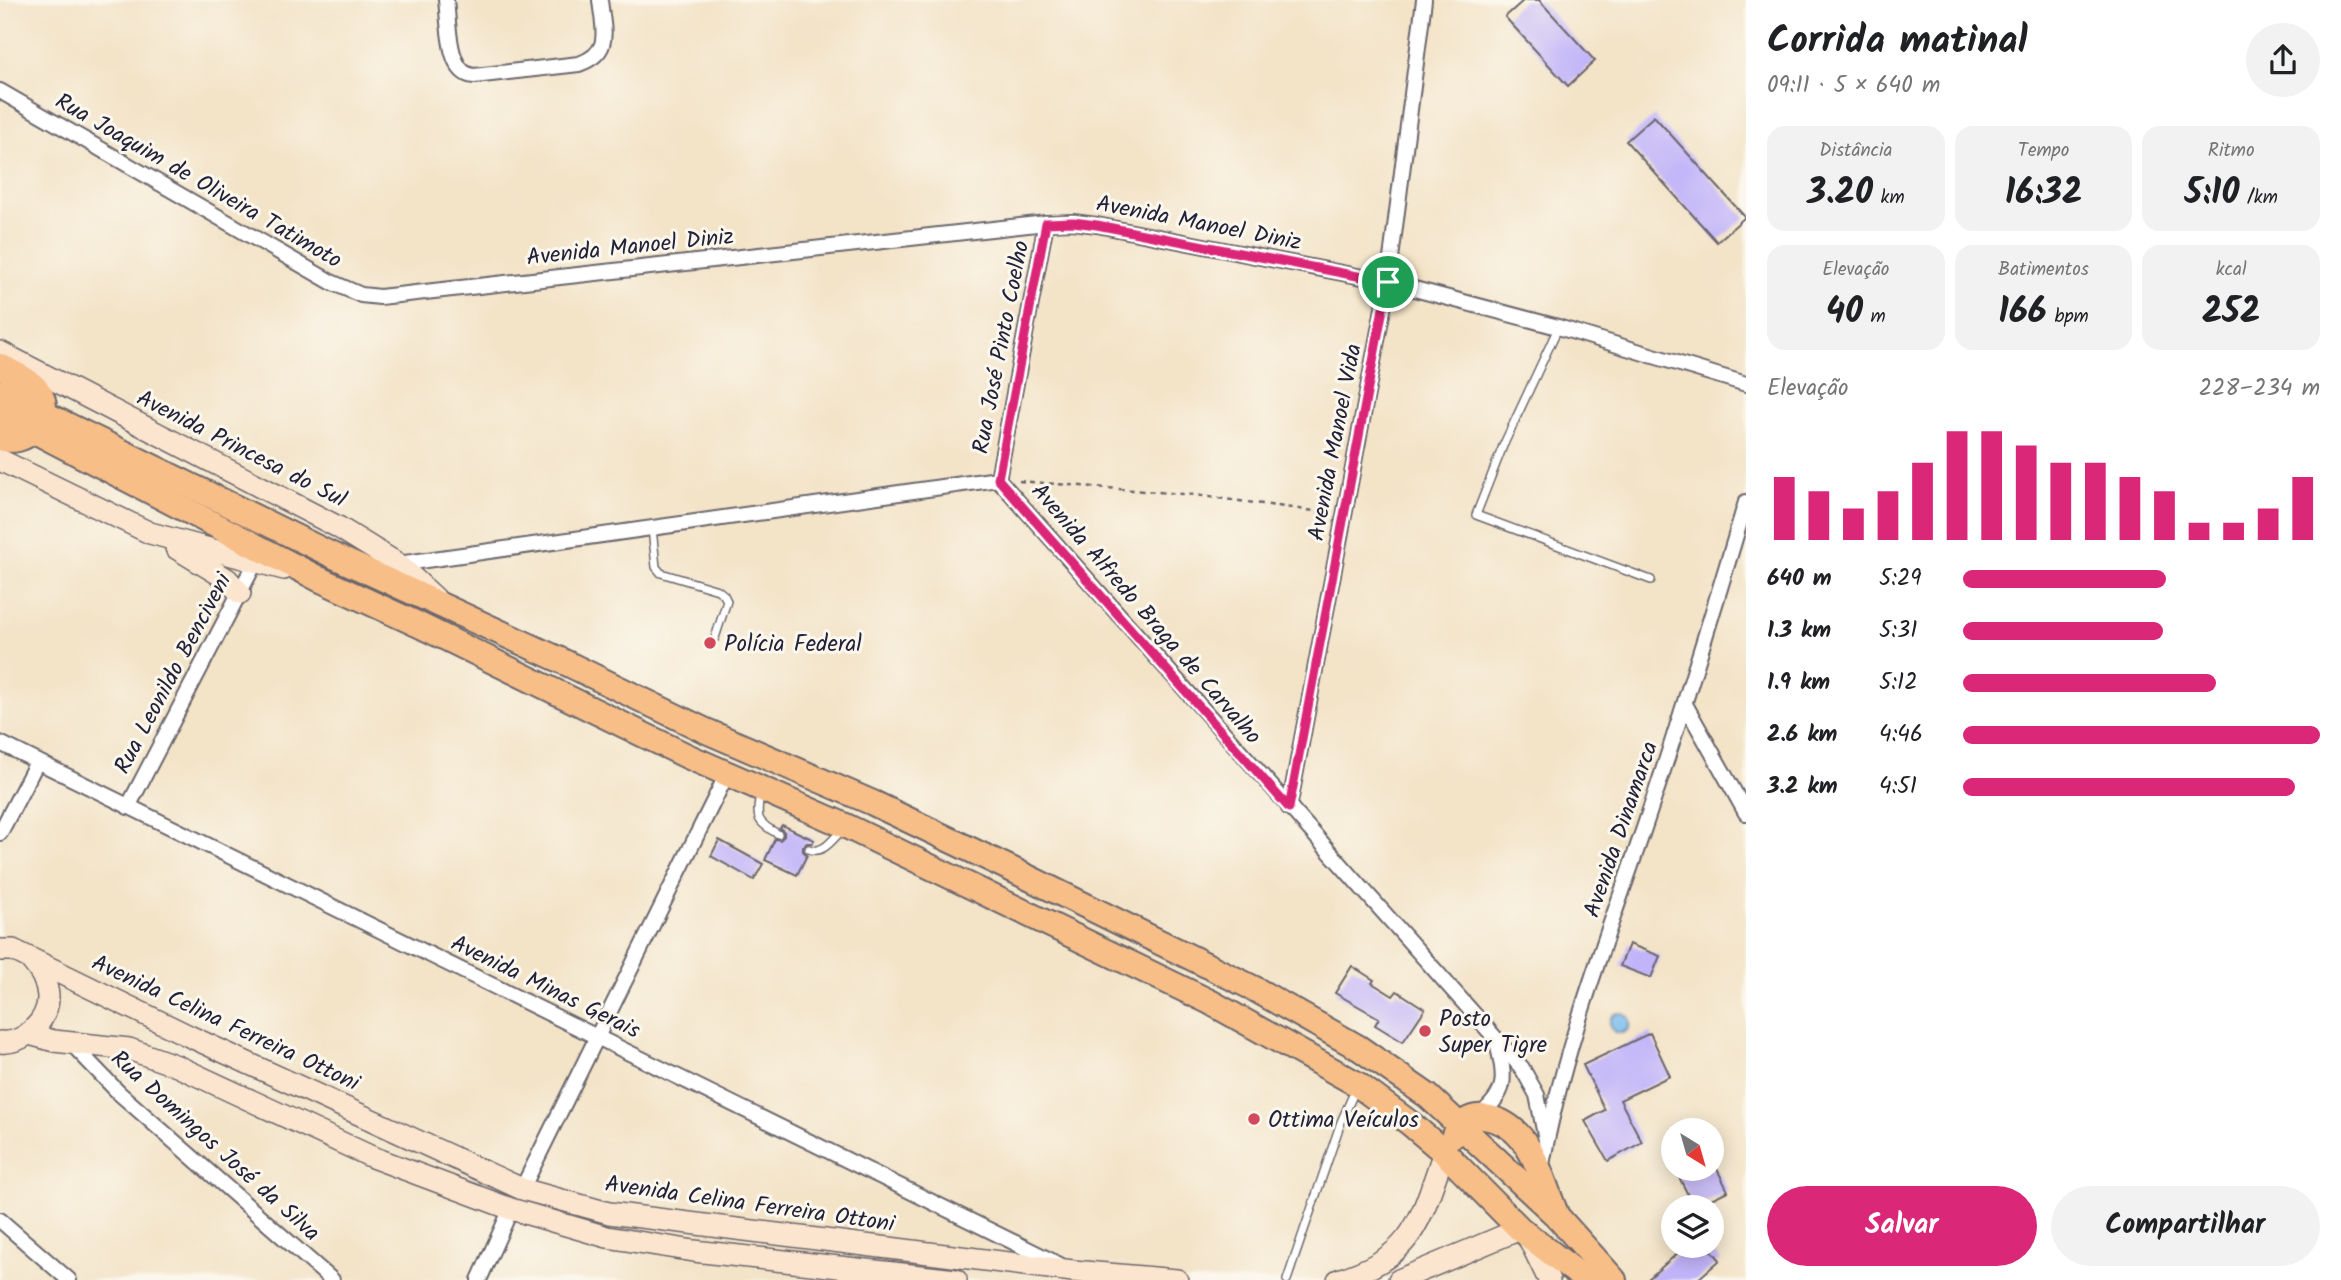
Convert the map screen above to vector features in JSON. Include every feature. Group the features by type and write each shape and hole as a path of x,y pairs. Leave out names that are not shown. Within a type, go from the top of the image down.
{"highway":[{"path":"0,366 28,381 40,393 44,403 39,423 24,438 0,438"},
{"path":"0,392 39,423 319,579 727,774 846,826 1210,1002 1357,1084 1444,1152 1523,1232 1586,1280"},
{"path":"0,413 39,423 334,556 704,730 944,837 1253,988 1359,1048 1428,1096 1469,1120 1614,1280"},
{"path":"1444,1152 1469,1120 1492,1118 1516,1133 1528,1146 1541,1170 1556,1215"}],"main road":[{"name":"Avenida Princesa do Sul","path":"0,352 338,527 398,564 447,608"},
{"path":"0,460 150,533 213,569 228,579 240,593"},
{"path":"150,533 319,579"},
{"name":"Avenida Celina Ferreira Ottoni","path":"0,950 13,950 201,1041 522,1189 609,1213 1073,1271 1177,1280"},
{"path":"0,1042 7,1043 29,1034 43,1018 48,997 44,976 31,960"},
{"path":"29,1034 71,1043 129,1049 177,1066 372,1157 510,1209 607,1237 695,1251 956,1280"},
{"path":"1338,1280 1357,1274 1391,1256 1412,1233 1427,1204 1444,1152"},
{"path":"1399,1280 1523,1232 1549,1280"}],"street":[{"path":"446,0 454,62 462,73 474,76 579,64 593,59 602,50 604,39 600,0"},
{"name":"Avenida Manoel Vida","path":"1289,808 1388,282 1422,0"},
{"name":"Rua Joaquim de Oliveira Tatimoto","path":"0,91 331,282 354,293 380,297"},
{"name":"Avenida Manoel Diniz","path":"380,297 1073,222 1388,282 1558,327 1746,384"},
{"name":"Rua José Pinto Coelho","path":"998,479 1046,223"},
{"name":"Avenida Alfredo Braga de Carvalho","path":"398,564 998,479 1522,1068 1531,1082 1541,1110 1546,1140"},
{"name":"Avenida Dinamarca","path":"1541,1170 1546,1140 1577,1025 1686,706 1746,502"},
{"name":"Rua Leonildo Benciveni","path":"128,807 256,561"},
{"path":"1686,706 1746,813"},
{"name":"Avenida Minas Gerais","path":"0,743 1073,1271"},
{"path":"0,833 37,762"},
{"path":"522,1189 727,774"},
{"path":"1469,1120 1494,1104 1500,1095 1504,1083 1497,1041"},
{"name":"Rua Domingos José da Silva","path":"71,1043 119,1093 332,1280"},
{"path":"479,1280 510,1209"},
{"path":"0,1220 69,1280"}],"lane":[{"path":"1558,327 1503,446 1476,515 1651,580"},
{"path":"652,528 656,567 661,573 719,590 724,595 727,601 715,638"},
{"path":"760,788 757,817 763,826 778,834"},
{"path":"809,849 821,850 846,826"},
{"path":"1287,1280 1341,1122 1357,1084"}],"path":[{"path":"998,479 1195,495 1343,514"}],"water":[{"path":"1620,1013 1627,1016 1630,1023 1627,1030 1620,1033 1613,1030 1610,1023 1613,1016"}],"building":[{"path":"1524,0 1539,0 1595,61 1568,86 1505,17"},
{"path":"1654,116 1745,217 1717,242 1626,141"},
{"path":"782,825 814,840 803,847 807,855 797,875 765,860 775,839 780,840 784,836 780,828"},
{"path":"719,840 763,864 754,880 711,856"},
{"path":"1629,944 1660,956 1651,978 1620,966"},
{"path":"1352,966 1393,996 1397,991 1425,1009 1403,1042 1375,1025 1379,1018 1335,993"},
{"path":"1650,1033 1670,1076 1620,1100 1642,1142 1608,1161 1585,1121 1605,1110 1583,1065"},
{"path":"1681,1181 1723,1181 1728,1191 1720,1195 1688,1195"},
{"path":"1672,1258 1720,1260 1697,1280 1647,1280"}],"place":[{"name":"Polícia Federal","path":"710,643"},
{"name":"Posto Super Tigre","path":"1425,1031"},
{"name":"Ottima Veículos","path":"1254,1119"}],"route":[{"path":"1046,223 1097,225 1388,282 1289,808 998,479 1046,223"}]}
